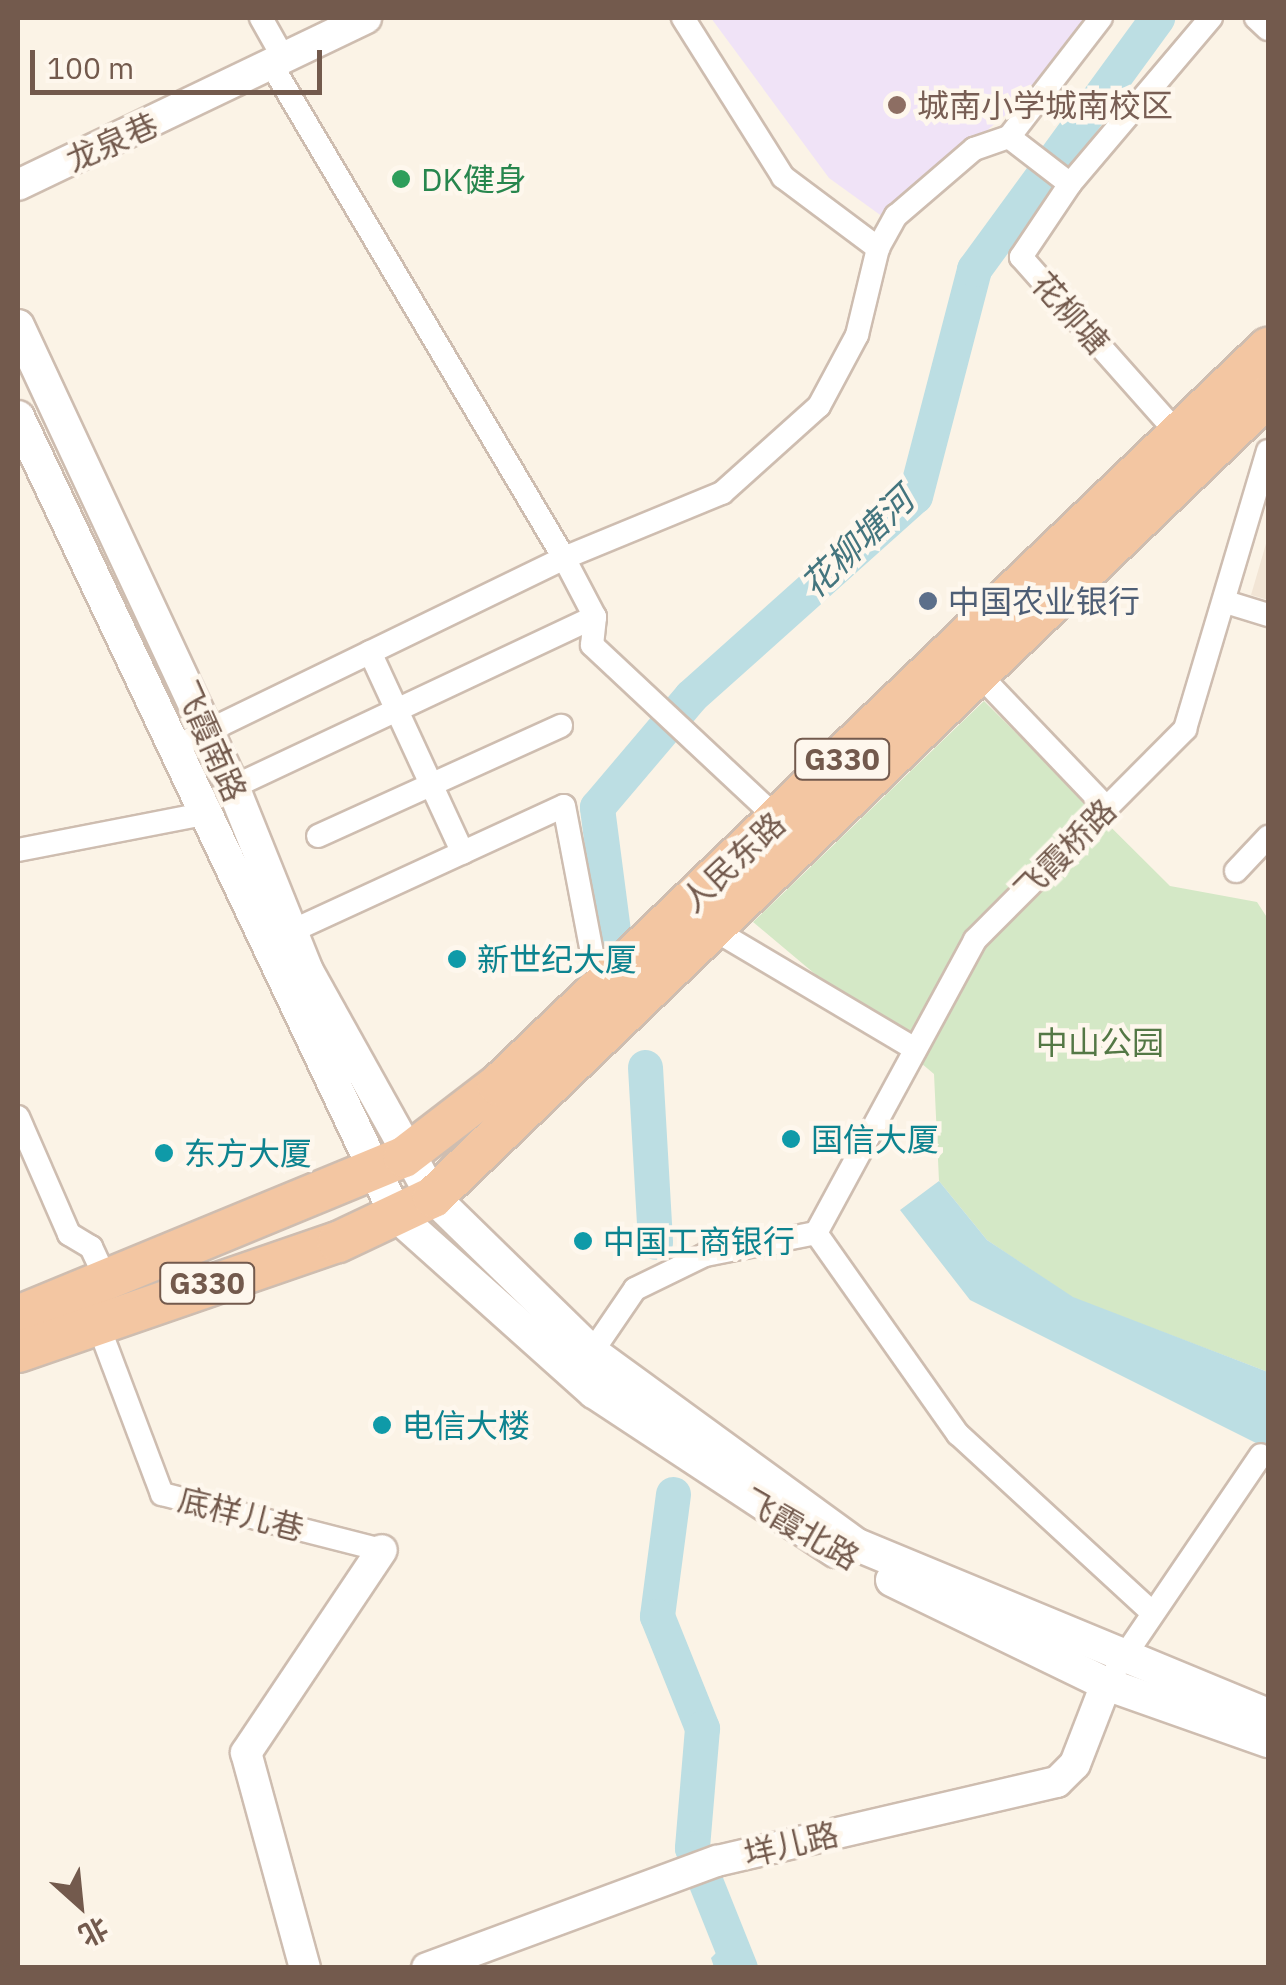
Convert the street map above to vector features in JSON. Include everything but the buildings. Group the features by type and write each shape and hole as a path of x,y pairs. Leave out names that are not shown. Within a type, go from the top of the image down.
{"highway":[{"name":"人民东路","path":"386,1164 498,1085 1268,348"},
{"name":"人民东路","path":"434,1197 976,671 1268,396"},
{"name":"G330","path":"18,1316 386,1164"},
{"name":"G330","path":"18,1352 396,1215 434,1197"}],"main road":[{"name":"飞霞南路","path":"18,326 233,787 386,1164"},
{"name":"飞霞南路","path":"18,417 203,814 386,1164"},
{"name":"飞霞北路","path":"386,1164 434,1197 592,1352 855,1544 1126,1651 1268,1715"},
{"name":"飞霞北路","path":"386,1164 396,1215 680,1457 841,1554 1106,1684 1268,1741"}],"street":[{"path":"261,18 279,63 564,558 594,617 592,645 778,820"},
{"name":"龙泉巷","path":"18,185 366,18"},
{"path":"683,18 784,176 878,248"},
{"path":"173,748 564,558 722,493 819,406 857,334 878,248 896,216 948,172 1009,136 1101,18"},
{"name":"花柳塘","path":"1179,435 1021,257 1066,182 1212,18"},
{"path":"1256,18 1268,29"},
{"path":"1009,136 1066,182"},
{"name":"飞霞桥路","path":"816,1232 974,940 1185,729 1229,603 1268,451"},
{"path":"1229,603 1268,615"},
{"path":"233,787 594,617"},
{"path":"370,652 463,853"},
{"path":"976,671 1107,808"},
{"path":"318,836 562,726"},
{"path":"292,931 564,806 594,963"},
{"path":"18,850 203,814"},
{"path":"1236,871 1268,837"},
{"path":"713,929 915,1049"},
{"path":"18,1117 69,1234 91,1247 106,1282"},
{"path":"592,1352 635,1289 705,1255 816,1232 958,1434 1148,1610"},
{"name":"底样儿巷","path":"97,1322 162,1494 382,1550"},
{"path":"1106,1684 1148,1610 1260,1455"},
{"path":"306,1968 246,1753 382,1550"},
{"name":"垟儿路","path":"427,1968 717,1862 1058,1782 1076,1764 1106,1684"}],"shaded area":[{"name":"城南小学城南校区","path":"711,18 1098,18 1105,32 883,217 829,178"},
{"path":"1268,537 1268,600 1251,595"}],"green space":[{"name":"中山公园","path":"984,701 1170,886 1257,902 1268,919 1268,1372 1073,1298 987,1240 939,1181 934,1074 753,922"}],"water":[{"path":"939,1181 987,1240 1073,1297 1268,1372 1268,1449 970,1300 900,1210"},
{"path":"738,1931 754,1967 714,1967 711,1958"}],"waterway":[{"name":"花柳塘河","path":"613,931 597,807 691,696 915,496 974,269 1157,18"},
{"name":"花柳塘河","path":"645,1067 655,1242"},
{"name":"花柳塘河","path":"673,1494 657,1616 702,1728 692,1848 740,1968"}],"place":[{"name":"城南小学城南校区","path":"897,105"},
{"name":"DK健身","path":"401,179"},
{"name":"中国农业银行","path":"928,601"},
{"name":"新世纪大厦","path":"457,959"},
{"name":"国信大厦","path":"791,1139"},
{"name":"东方大厦","path":"164,1153"},
{"name":"中国工商银行","path":"583,1241"},
{"name":"电信大楼","path":"382,1425"}]}
